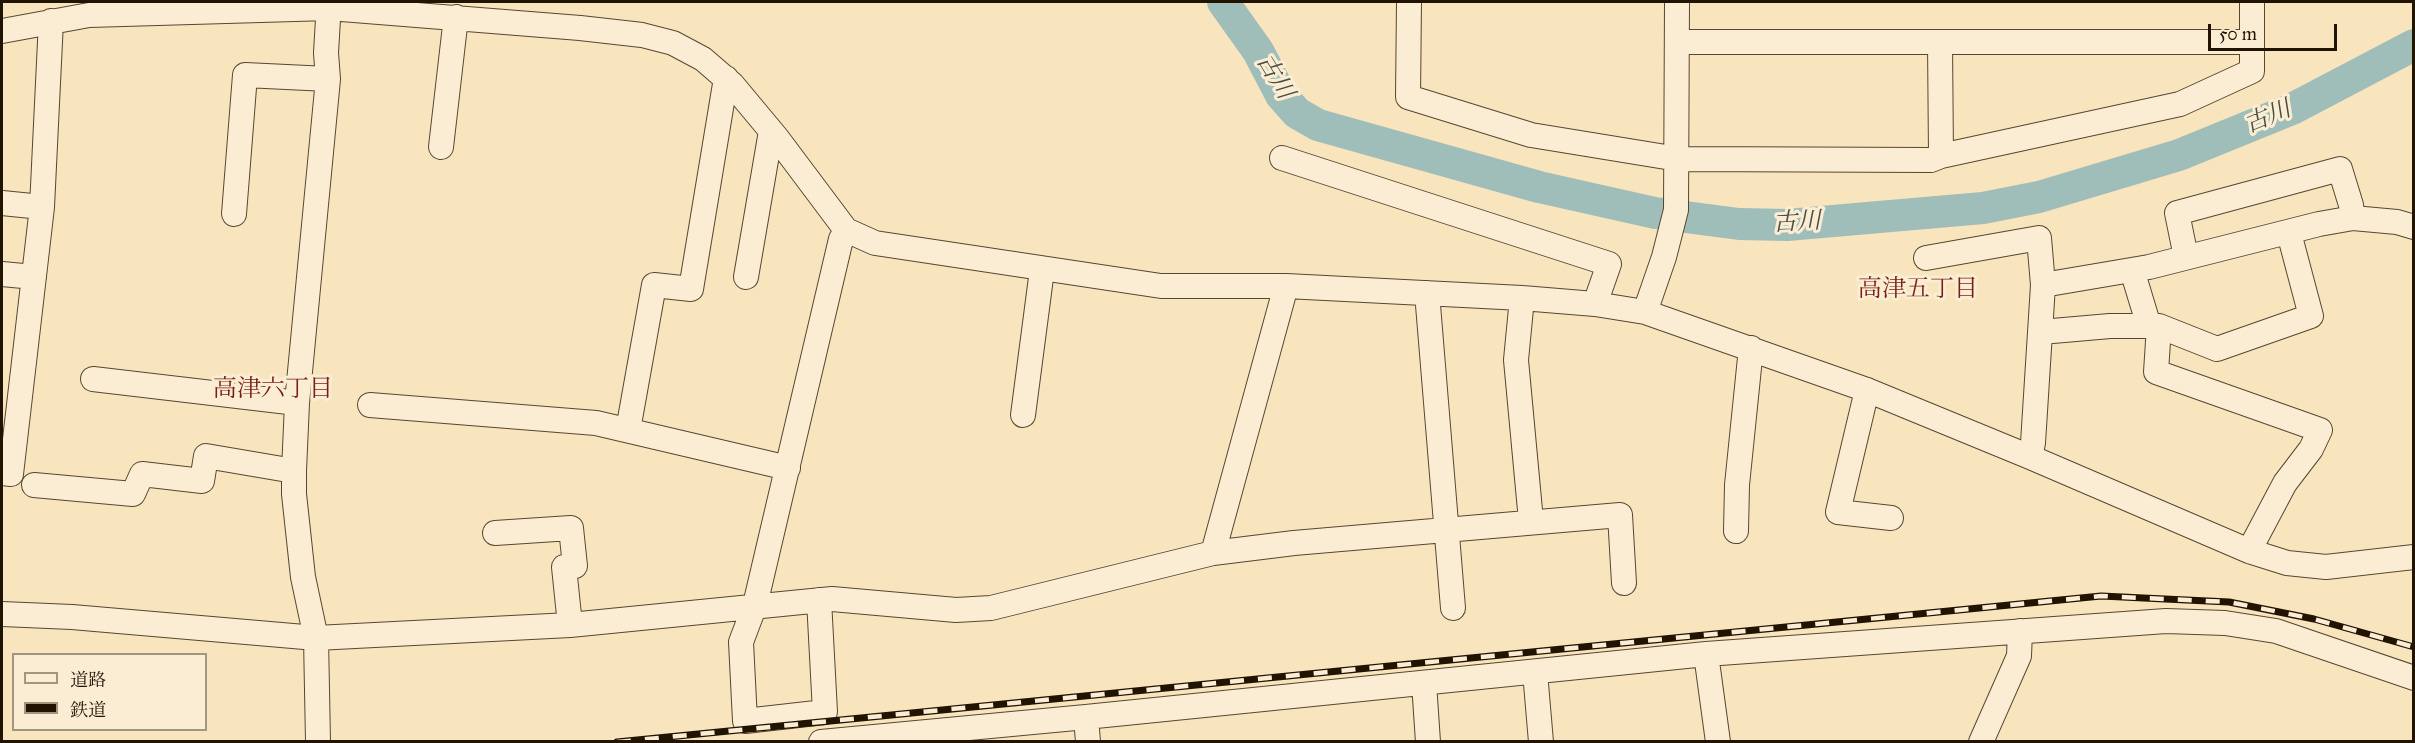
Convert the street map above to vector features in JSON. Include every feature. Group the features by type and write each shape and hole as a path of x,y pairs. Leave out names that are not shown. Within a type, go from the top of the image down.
{"street":[{"path":"1409,2 1407,97 1531,135 1678,159 1931,160 2180,104 2252,71 2252,2"},
{"path":"1645,312 1677,210 1677,2"},
{"path":"318,741 316,638 303,577 294,494 294,471 297,403 328,79 326,53 329,5"},
{"path":"2,32 89,15 329,5 642,35 673,43 703,59 726,78 771,131 846,230 875,243 1042,270 1161,286 1286,286 1522,298 1595,304 1645,312 1867,390 2030,456 2249,551 2287,563 2326,567 2414,557"},
{"path":"441,147 456,17"},
{"path":"2,473 11,474 12,382 34,277 42,207 51,21"},
{"path":"1678,42 2252,42"},
{"path":"1940,42 1941,156"},
{"path":"234,214 245,75 328,79"},
{"path":"628,430 654,285 691,289 726,78"},
{"path":"746,277 771,131"},
{"path":"1282,158 1609,264 1595,304"},
{"path":"2186,257 2177,213 2340,169 2352,205 2353,218"},
{"path":"2,203 42,207"},
{"path":"2043,285 2132,270 2319,224 2353,218 2414,226"},
{"path":"819,600 825,712 746,721 741,642 755,605 841,239 846,230"},
{"path":"2041,332 2110,326 2154,326 2217,349 2311,316 2289,233"},
{"path":"1926,258 2039,238 2043,285 2033,444 2030,456"},
{"path":"1023,416 1042,270"},
{"path":"2132,270 2154,326 2156,372 2319,430 2311,449 2285,483 2249,551"},
{"path":"2,274 34,277"},
{"path":"1213,553 1286,286"},
{"path":"1427,293 1453,608"},
{"path":"1522,298 1516,360 1531,521"},
{"path":"1736,531 1737,485 1751,348"},
{"path":"93,379 297,403"},
{"path":"1867,390 1838,512 1891,518"},
{"path":"370,405 596,423 788,468"},
{"path":"34,485 133,494 142,474 202,481 206,456 294,471"},
{"path":"2,614 84,618 316,638 570,626 755,605 832,599 956,610 991,608 1213,553 1294,543 1620,515 1624,584"},
{"path":"495,533 571,528 575,566 564,567 570,626"},
{"path":"821,741 924,736 1086,717 1706,654 2166,621 2225,623 2276,631 2414,678"},
{"path":"1981,741 2019,656 2020,631"},
{"path":"1706,654 1718,741"},
{"path":"1534,672 1541,741"},
{"path":"1424,683 1428,741"},
{"path":"1086,717 1088,741"}],"waterway":[{"name":"古川","path":"1223,2 1258,51 1281,95 1297,113 1318,125 1539,187 1655,213 1739,224 1787,225 1983,208 2039,197 2179,155 2292,109 2414,45"}],"railway":[{"path":"617,742 2101,596 2229,602 2314,619 2414,647"}],"district":[{"name":"高津五丁目","path":"1918,290"},
{"name":"高津六丁目","path":"273,390"}]}
